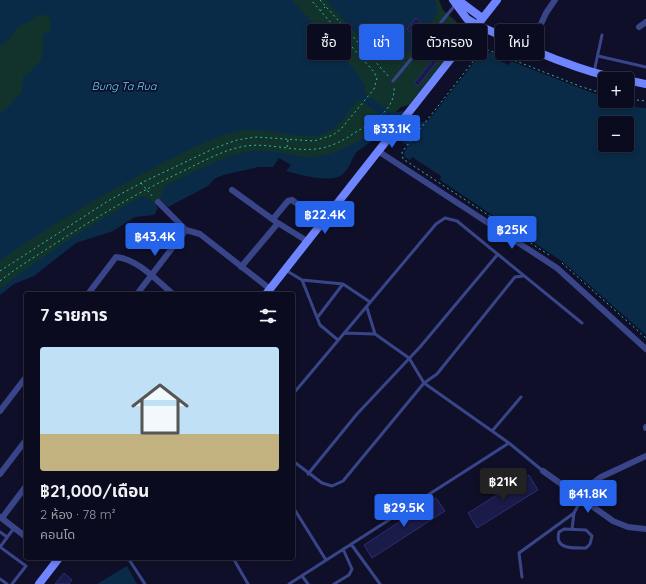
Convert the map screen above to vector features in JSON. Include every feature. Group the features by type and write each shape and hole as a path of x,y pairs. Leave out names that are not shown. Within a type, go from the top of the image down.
{"street":[{"path":"477,24 497,0"},
{"path":"541,24 546,13 555,0"},
{"path":"459,1 482,18"},
{"path":"459,1 467,19 474,24"},
{"path":"639,27 646,22"},
{"path":"544,53 598,73"},
{"path":"158,202 186,230 200,234 241,267 268,292 449,60"},
{"path":"634,81 646,84"},
{"path":"378,151 557,268 646,349"},
{"path":"232,190 307,241"},
{"path":"241,267 276,221 288,201 292,200 322,222"},
{"path":"139,292 186,230"},
{"path":"90,292 116,257 136,263 171,292"},
{"path":"0,411 24,380"},
{"path":"0,474 24,443"},
{"path":"579,497 601,477 646,456"},
{"path":"543,471 613,522 628,527 646,529"},
{"path":"24,488 1,517 24,536"},
{"path":"39,584 56,560"}],"lane":[{"path":"393,81 459,1"},
{"path":"594,72 602,35"},
{"path":"598,56 646,67"},
{"path":"295,392 367,308 370,302 436,224 446,218 457,221 582,323"},
{"path":"308,474 357,414 409,358 498,254"},
{"path":"285,270 302,280 343,284 370,302"},
{"path":"295,463 322,484 332,486 343,481 424,384 437,374 515,277 523,276"},
{"path":"302,280 323,329 338,340"},
{"path":"317,318 343,284"},
{"path":"367,308 375,334"},
{"path":"344,333 375,334 409,358 424,384 493,430 543,471"},
{"path":"493,430 521,397"},
{"path":"289,584 509,443"},
{"path":"572,528 574,513 579,497"},
{"path":"295,510 326,560"},
{"path":"522,577 519,553 574,513"},
{"path":"12,584 26,566 0,547 14,528"},
{"path":"572,528 590,532 592,536 590,544 586,548 563,546 558,540 559,532 564,529 572,528"},
{"path":"0,532 7,537"},
{"path":"351,544 380,584"},
{"path":"334,584 349,575 352,569 344,549"},
{"path":"129,560 145,584"},
{"path":"234,560 248,584"},
{"path":"302,576 308,584"},
{"path":"0,579 7,584"}],"path":[{"path":"311,0 359,53"},
{"path":"320,0 359,44"},
{"path":"320,11 326,6"},
{"path":"406,146 479,54 488,50 598,92"},
{"path":"0,271 78,220 140,183 227,143 256,137 314,142 333,135 341,129 374,89 377,78 365,60"},
{"path":"0,281 82,226 145,189 230,150 258,144 306,149 324,148 341,141 370,124 387,109 394,96 393,81 374,60"},
{"path":"634,100 646,101"},
{"path":"370,124 381,134"},
{"path":"287,147 288,140"},
{"path":"140,183 158,202"}],"green space":[{"path":"0,0 439,0 443,10 459,24 412,24 412,60 444,60 409,105 401,107 379,129 341,153 323,159 254,155 154,206 112,217 0,293"}],"water":[{"name":"Bung Ta Rua","path":"0,0 292,0 313,24 307,24 307,60 346,60 358,74 365,86 364,93 392,113 403,111 418,123 428,121 476,60 487,60 487,53 489,52 495,54 495,60 509,65 511,61 598,95 598,108 646,108 646,335 563,262 440,180 441,176 412,157 410,160 405,157 404,153 408,146 395,137 385,126 373,140 357,152 346,171 338,177 316,178 286,171 291,165 279,158 273,167 259,167 223,175 214,179 208,186 168,207 160,200 164,187 231,156 252,151 266,151 316,157 327,155 350,146 371,133 387,120 359,99 337,126 322,134 299,136 262,130 250,130 238,131 215,138 130,180 55,224 0,261 0,115 5,108 11,105 13,99 22,93 23,77 41,60 43,51 43,36 44,33 49,33 51,26 50,18 44,15 37,16 20,26 9,39 0,45"},
{"path":"326,0 435,0 437,12 430,24 412,24 412,47 404,57 404,24 359,24 359,37 351,28 351,24 348,24"},
{"path":"141,197 149,199 158,208 154,215 135,217 113,231 76,243 34,276 14,284 0,295 0,289 51,252 104,218"},
{"path":"127,566 137,584 97,584"}],"building":[{"path":"416,18 421,22 419,24 412,24 412,33 407,29"},
{"path":"433,60 438,60 418,86 414,83"},
{"path":"529,475 538,490 477,528 468,513"},
{"path":"436,498 445,511 372,558 364,545"},
{"path":"64,573 72,580 69,584 55,584"}]}
